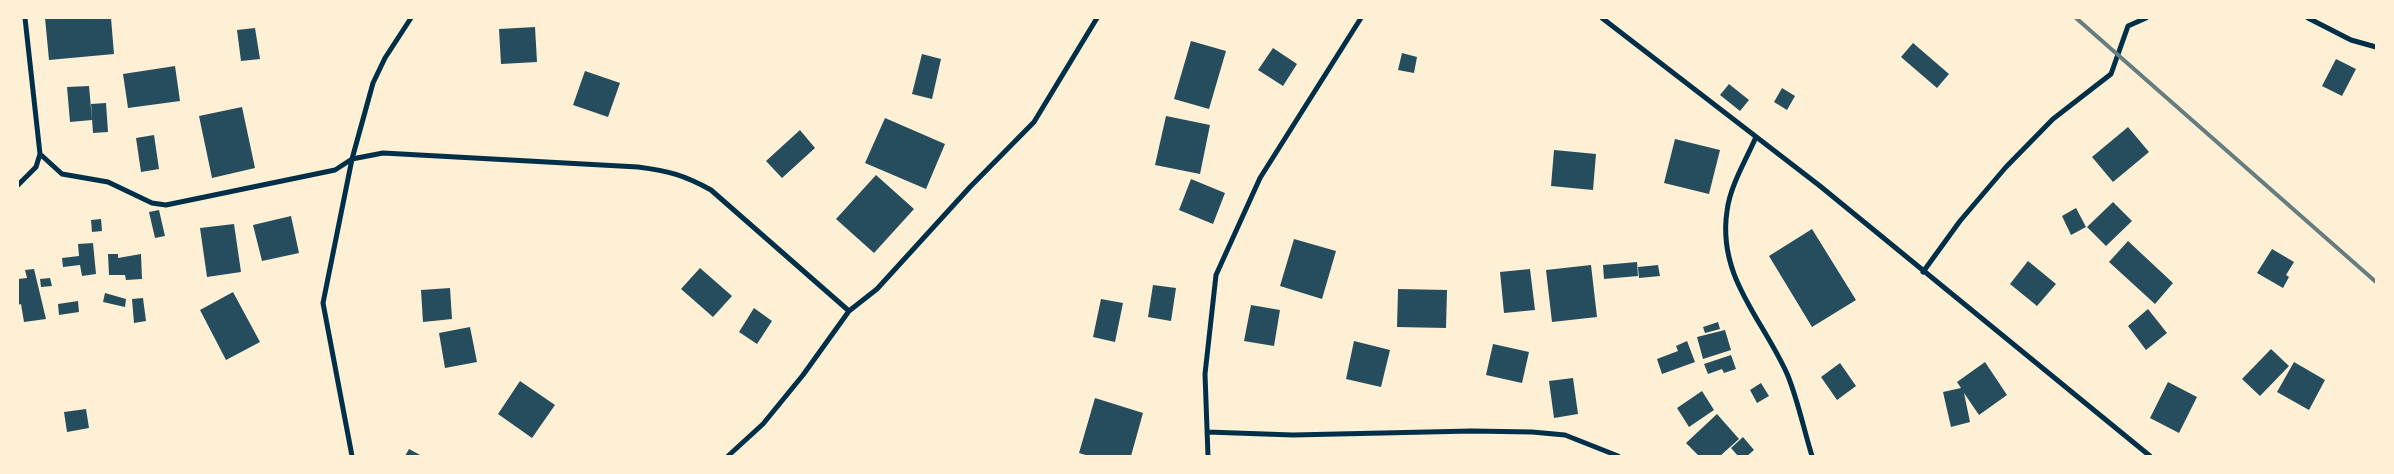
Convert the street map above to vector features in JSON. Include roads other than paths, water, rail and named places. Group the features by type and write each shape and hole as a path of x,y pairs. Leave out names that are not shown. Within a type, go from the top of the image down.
{"street":[{"path":"18,185 36,167 40,154 24,18"},
{"path":"352,456 323,303 352,159 373,83 384,58 411,18"},
{"path":"728,456 763,424 803,375 849,311 877,289 970,187 1034,122 1096,18"},
{"path":"1208,456 1205,374 1213,292 1221,262 1260,178 1361,18"},
{"path":"1602,18 1756,137 2150,456"},
{"path":"1923,272 1960,221 2006,167 2052,119 2111,74 2128,26 2146,18"},
{"path":"2308,18 2351,40 2376,47"},
{"path":"1756,137 1727,210 1725,237 1730,266 1744,299 1765,331 1788,377 1812,456"},
{"path":"40,154 62,174 108,182 152,203 166,205 335,170 352,159 383,153 666,170 685,176 712,190 849,311"},
{"path":"1207,432 1293,435 1472,431 1532,432 1565,436 1618,456"}],"railway":[{"path":"2076,18 2376,282"}]}
